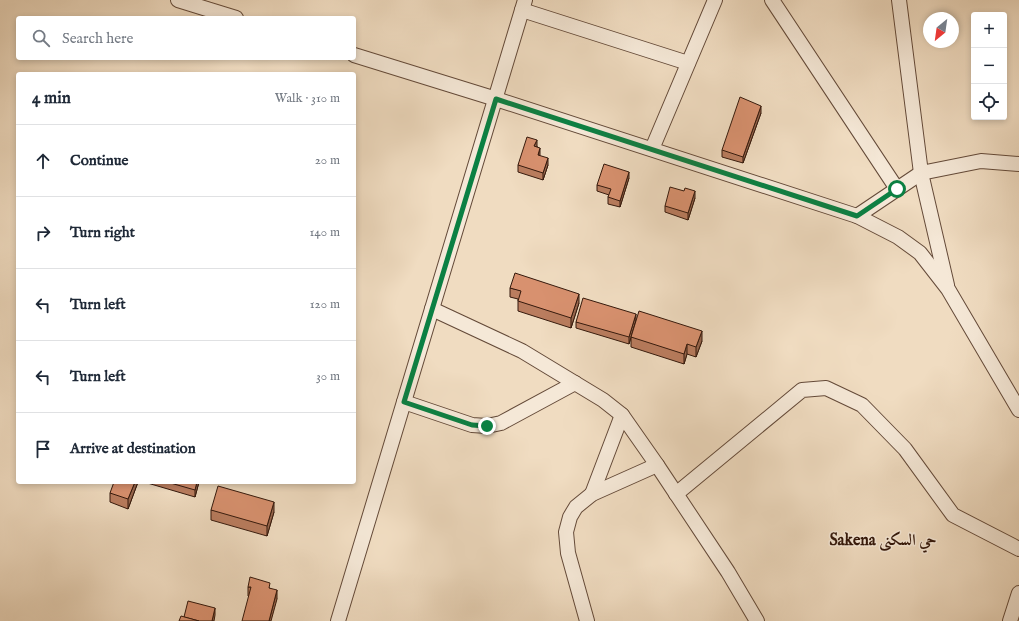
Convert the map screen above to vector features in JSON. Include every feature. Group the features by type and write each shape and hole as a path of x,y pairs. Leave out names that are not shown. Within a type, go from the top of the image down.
{"street":[{"path":"178,0 230,16"},
{"path":"652,150 715,0"},
{"path":"772,0 897,189"},
{"path":"900,0 921,173 948,289"},
{"path":"338,621 524,5 688,63"},
{"path":"356,56 496,99 857,216 898,237 920,253 948,289 1019,410"},
{"path":"857,216 921,173 981,161 1019,164"},
{"path":"432,309 522,351 603,400 622,416 657,465 728,572 757,621"},
{"path":"404,402 472,425 487,426 501,423 575,384"},
{"path":"676,494 802,390 826,388 862,405 905,449 953,515 1019,549"},
{"path":"592,494 622,416"},
{"path":"587,621 568,553 566,532 570,516 576,507 592,494 657,465"},
{"path":"1010,621 1019,593"}],"building":[{"path":"740,97 761,106 743,157 722,150"},
{"path":"527,137 537,140 534,146 540,148 538,155 548,158 543,173 518,165"},
{"path":"604,164 629,172 620,201 608,197 611,189 597,185"},
{"path":"670,187 684,191 685,188 695,191 688,213 665,206"},
{"path":"515,273 579,294 571,318 518,301 521,291 510,288"},
{"path":"583,298 636,314 629,337 576,322"},
{"path":"639,311 702,331 696,347 687,344 684,354 631,337"},
{"path":"113,484 134,484 128,499 110,493"},
{"path":"174,484 196,484 195,490"},
{"path":"218,486 274,502 267,526 211,510"},
{"path":"250,577 270,583 269,588 277,590 269,621 242,621 251,587 248,587"},
{"path":"188,601 215,608 212,621 199,621 184,617"},
{"path":"181,616 199,621 179,621"}],"district":[{"name":"Sakena حي السكنى","path":"883,541"}],"route":[{"path":"487,426 472,425 404,402 496,99 857,216 897,189"}]}
